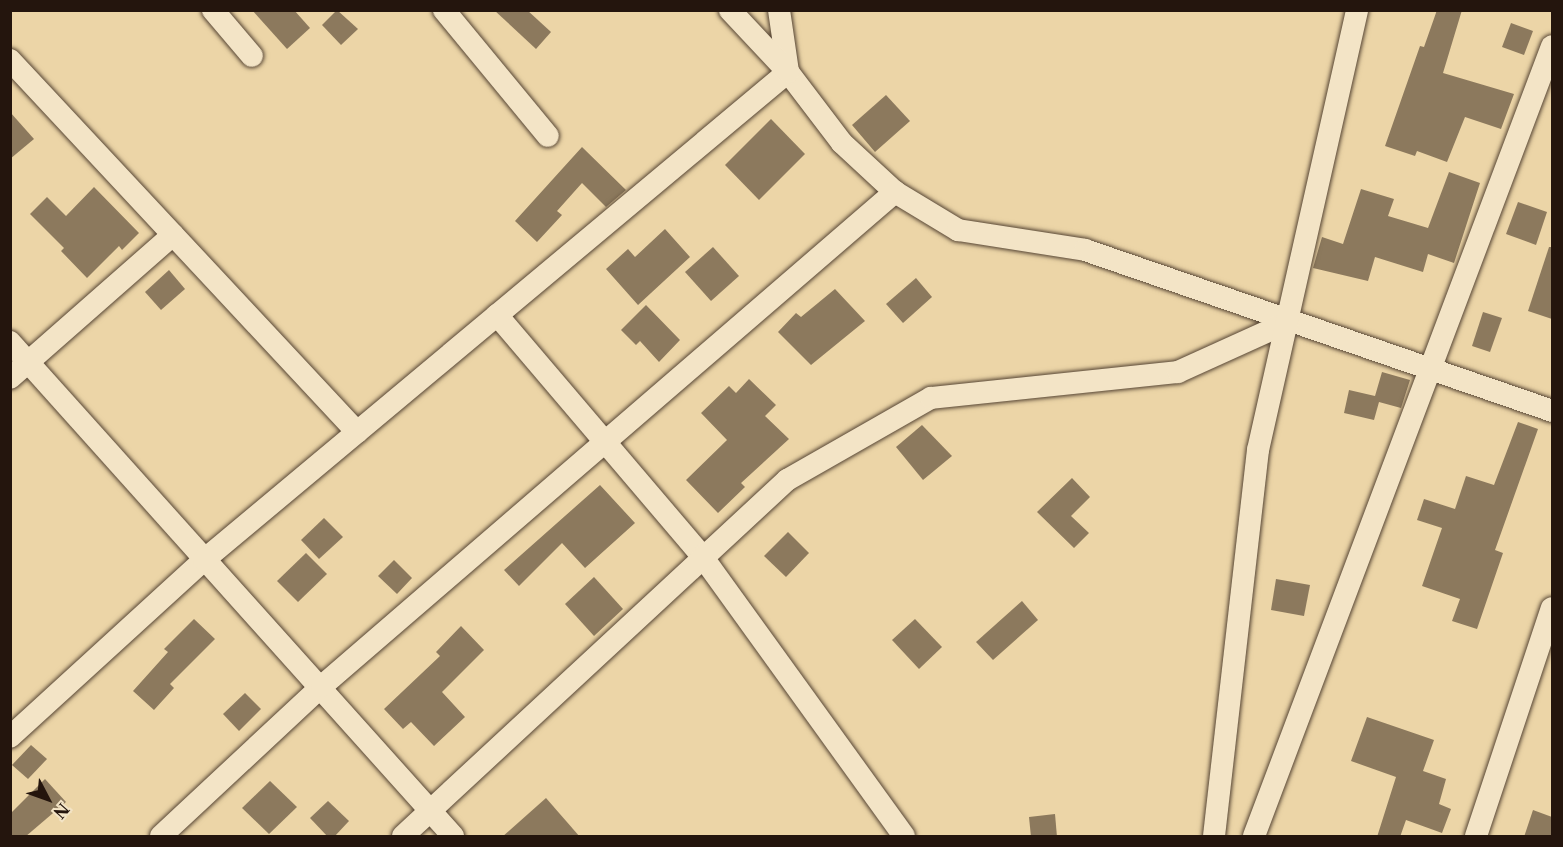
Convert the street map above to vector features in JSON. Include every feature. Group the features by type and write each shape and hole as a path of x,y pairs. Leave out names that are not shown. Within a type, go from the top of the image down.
{"street":[{"path":"213,10 252,56"},
{"path":"444,10 548,136"},
{"path":"730,10 788,72 842,142 895,192 958,230 1085,250 1288,322 1552,411"},
{"path":"778,10 788,72"},
{"path":"1214,837 1258,450 1357,10"},
{"path":"1254,837 1552,46"},
{"path":"10,60 357,432"},
{"path":"10,737 204,560 788,72"},
{"path":"161,837 322,686 895,192"},
{"path":"10,378 173,235"},
{"path":"497,315 702,556 904,837"},
{"path":"403,837 702,556 787,480 931,398 1178,372 1288,322"},
{"path":"10,342 204,560 322,686 432,810 453,837"},
{"path":"1476,837 1552,608"}],"building":[{"path":"252,10 294,10 310,28 287,49"},
{"path":"337,10 358,29 341,45 322,25"},
{"path":"494,10 527,10 551,32 536,49"},
{"path":"1437,10 1462,10 1443,73 1514,94 1501,129 1465,117 1447,162 1417,151 1415,156 1385,146 1420,46 1424,47"},
{"path":"1511,23 1533,31 1524,55 1502,47"},
{"path":"886,95 910,121 875,152 852,125"},
{"path":"10,112 34,139 10,159"},
{"path":"771,119 805,154 759,200 725,165"},
{"path":"582,147 626,190 606,207 582,183 557,211 562,215 537,242 515,221"},
{"path":"1449,172 1480,183 1454,263 1428,254 1423,272 1375,257 1368,281 1313,268 1322,237 1343,244 1361,189 1394,199 1388,216 1428,228"},
{"path":"94,187 139,233 122,250 119,246 87,278 61,251 64,248 30,214 47,197 66,216"},
{"path":"1518,202 1547,212 1536,245 1506,234"},
{"path":"665,229 690,257 638,305 606,269 628,249 635,257"},
{"path":"713,247 739,276 711,301 685,272"},
{"path":"1549,247 1552,247 1552,319 1528,311"},
{"path":"169,270 185,289 161,310 145,292"},
{"path":"916,278 932,297 903,323 886,304"},
{"path":"835,289 865,321 811,365 778,332 796,313 801,317"},
{"path":"646,305 680,340 659,362 640,341 636,345 621,330"},
{"path":"1483,312 1502,318 1490,352 1472,346"},
{"path":"1382,372 1410,380 1401,408 1379,402 1374,420 1344,413 1349,390 1375,396"},
{"path":"749,379 776,405 765,416 789,439 741,483 745,487 718,513 686,480 727,440 701,413 729,386 736,393"},
{"path":"1518,422 1538,429 1495,550 1503,553 1477,629 1452,621 1460,599 1422,586 1442,528 1417,520 1424,499 1455,509 1466,476 1494,485"},
{"path":"922,425 952,456 923,480 896,447"},
{"path":"1072,478 1090,497 1071,516 1089,533 1074,548 1037,512"},
{"path":"600,485 635,523 585,568 562,543 519,586 504,570"},
{"path":"324,518 343,537 319,559 301,540"},
{"path":"788,532 809,553 786,577 764,556"},
{"path":"306,553 327,574 298,602 277,581"},
{"path":"394,560 412,578 397,594 378,576"},
{"path":"594,577 623,609 594,636 565,604"},
{"path":"1276,579 1310,585 1304,616 1271,610"},
{"path":"1022,601 1038,620 993,660 976,642"},
{"path":"194,619 215,639 170,684 174,688 154,710 133,691 168,652 164,649"},
{"path":"915,619 942,647 919,669 892,640"},
{"path":"461,626 484,650 442,692 465,717 434,746 411,722 403,729 384,709 440,656 436,652"},
{"path":"245,693 261,709 239,731 223,714"},
{"path":"1367,717 1434,740 1423,771 1446,779 1439,804 1451,809 1442,833 1406,820 1400,837 1377,837 1396,777 1351,761"},
{"path":"31,745 47,759 28,779 12,765"},
{"path":"45,779 66,802 25,837 10,837 10,814"},
{"path":"270,781 297,807 269,834 242,808"},
{"path":"546,798 580,837 502,837"},
{"path":"328,801 349,821 334,837 328,837 310,818"},
{"path":"1533,810 1552,817 1552,837 1524,837"},
{"path":"1055,814 1057,837 1031,837 1029,817"}]}
